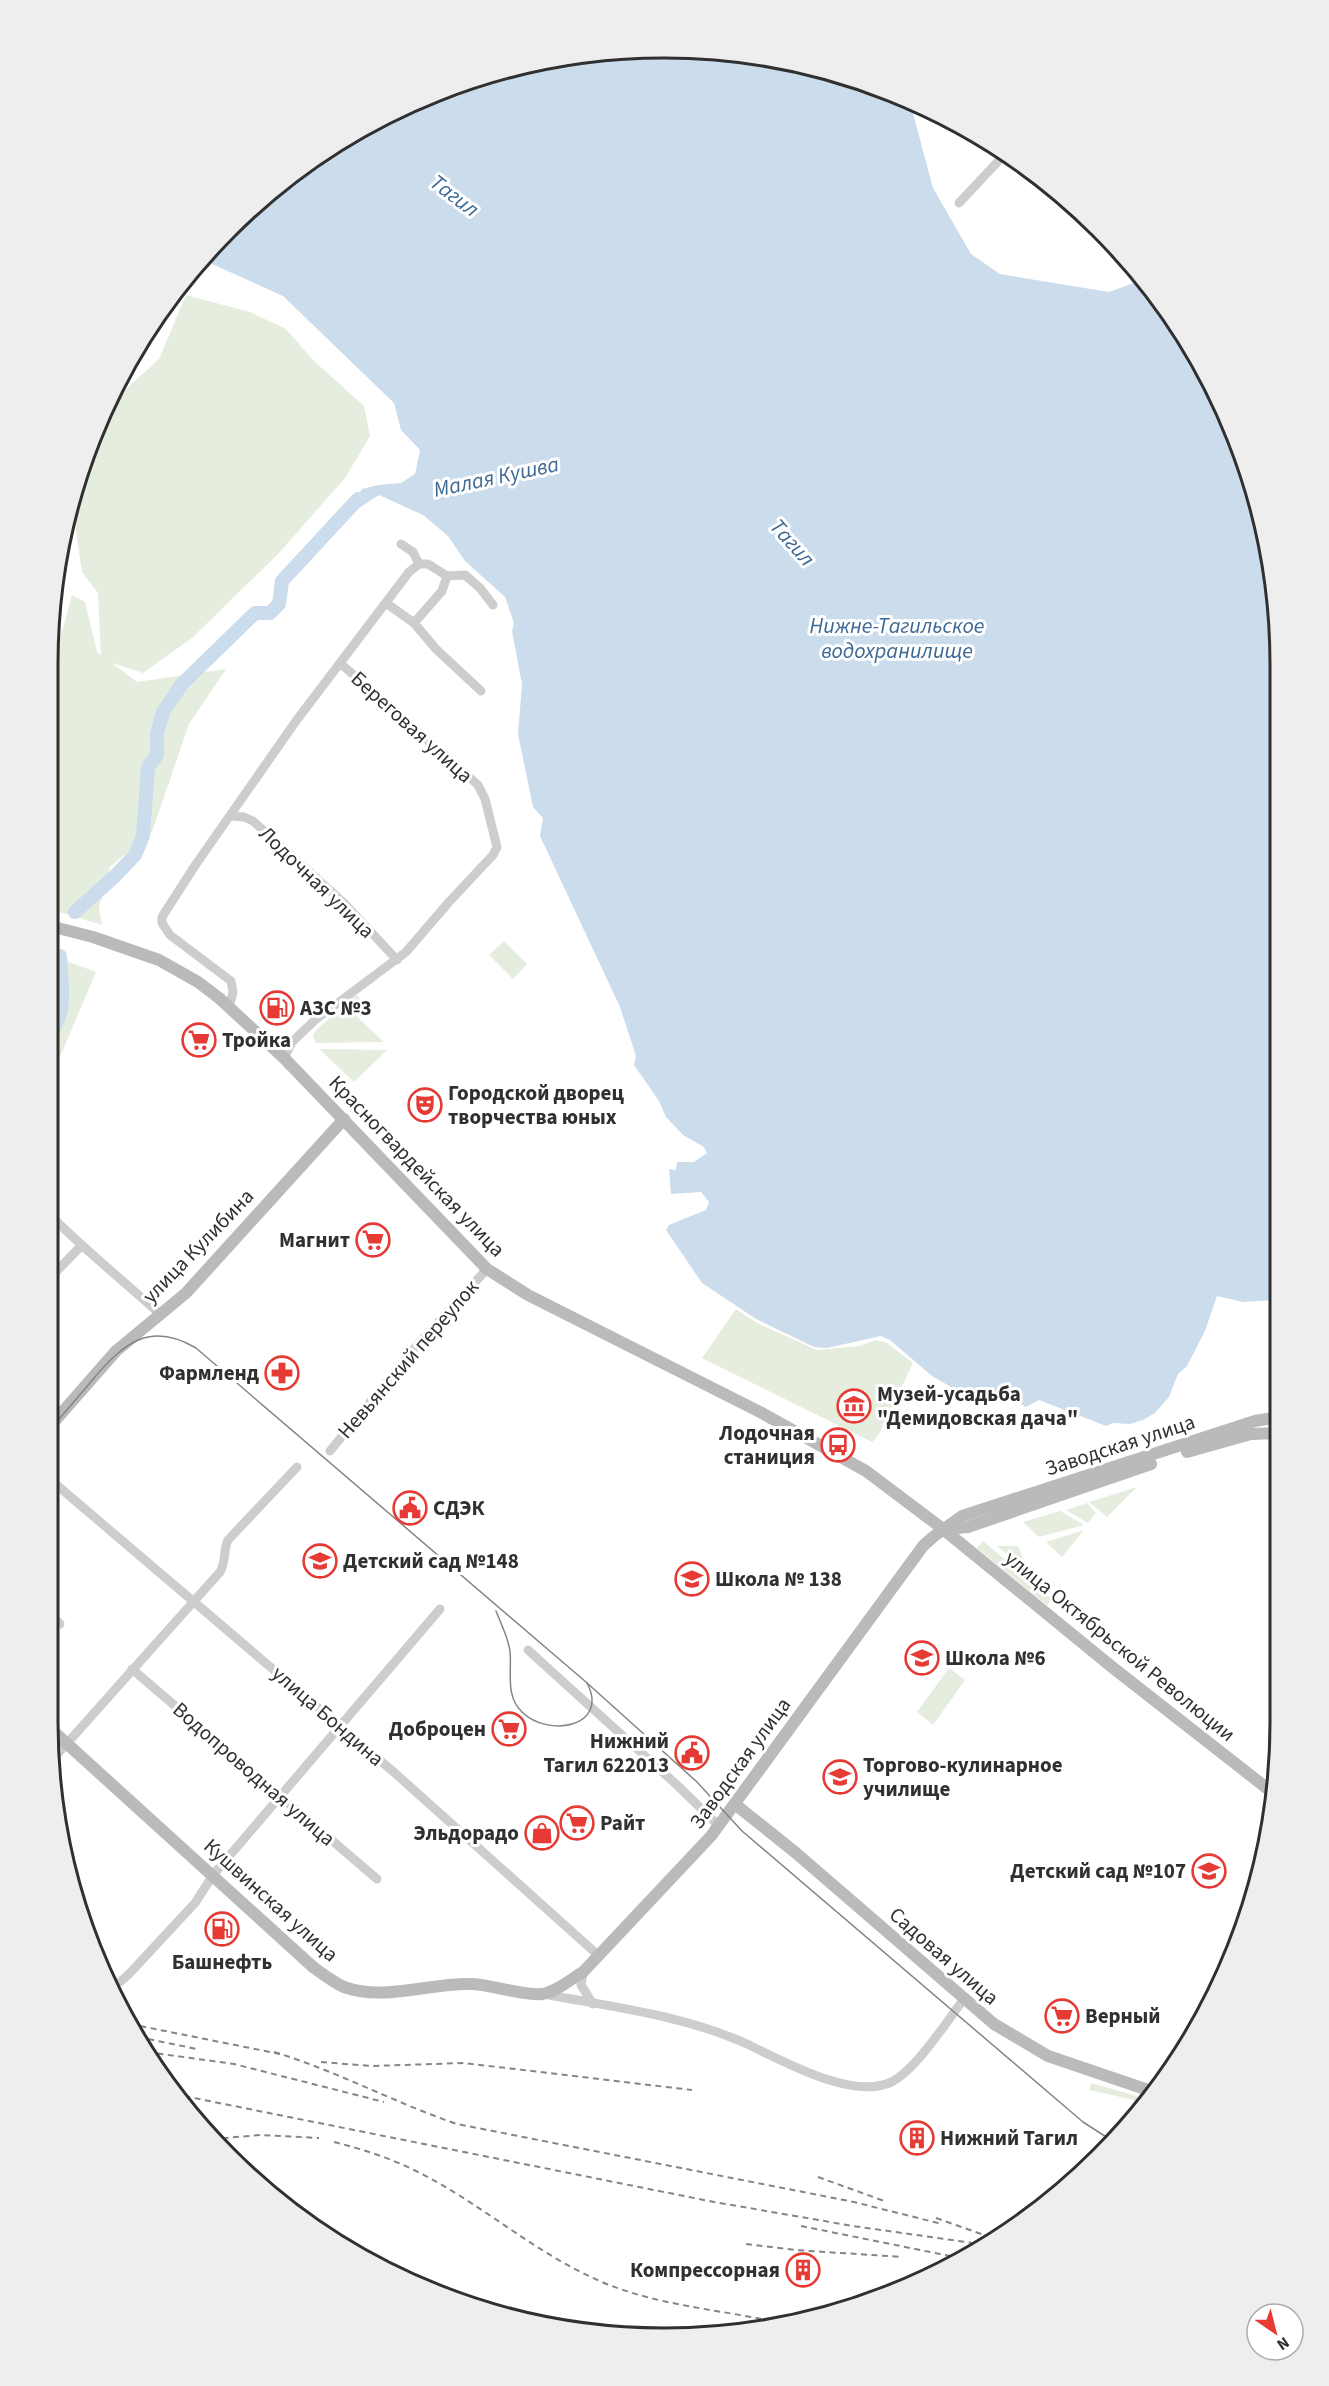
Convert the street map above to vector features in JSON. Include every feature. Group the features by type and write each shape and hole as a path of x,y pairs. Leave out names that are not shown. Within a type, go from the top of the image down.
{"main road":[{"name":"Красногвардейская улица","path":"58,928 93,937 159,960 198,982 284,1058 487,1269 528,1296 760,1412 866,1471 943,1529"},
{"name":"улица Кулибина","path":"58,1417 128,1339 161,1316 186,1293 344,1119"},
{"name":"Заводская улица","path":"542,1994 583,1972 719,1826 923,1546 943,1529 962,1516 1255,1421 1270,1418"},
{"name":"Заводская улица","path":"943,1529 968,1527 1227,1440 1251,1434 1270,1433"},
{"name":"улица Октябрьской Революции","path":"943,1529 1112,1667 1266,1788"},
{"name":"Кушвинская улица","path":"59,1736 313,1967 342,1986 373,1993 435,1985 473,1984 542,1994"},
{"name":"Садовая улица","path":"736,1805 993,2024 1048,2056 1146,2089"}],"street":[{"path":"959,203 999,160"},
{"path":"401,544 413,552 419,564 428,564 447,576 465,575 480,588 492,605"},
{"name":"Береговая улица","path":"229,1008 233,992 231,981 164,929 162,923 166,909 296,721 409,572 419,564"},
{"path":"414,623 442,591 447,576"},
{"path":"386,603 414,623 435,648 481,691"},
{"name":"Береговая улица","path":"284,1058 292,1042 315,1020 397,960 415,943 493,855 497,847 497,838 485,799 478,785 340,663"},
{"name":"Лодочная улица","path":"231,816 249,819 262,829 344,903 397,960"},
{"path":"58,1223 161,1316"},
{"path":"58,1270 81,1246"},
{"name":"Невьянский переулок","path":"330,1451 412,1352 487,1269"},
{"path":"60,1752 222,1569 224,1550 228,1540 297,1467"},
{"name":"улица Бондина","path":"58,1486 195,1600 403,1780 599,1956"},
{"path":"118,1983 129,1974 195,1903 213,1875 440,1609"},
{"path":"528,1650 719,1826"},
{"name":"Водопроводная улица","path":"132,1669 377,1879"},
{"path":"583,1972 581,1985 593,2004"},
{"path":"542,1994 697,2025 818,2077 849,2085 880,2086 904,2075 964,1999"}],"shaded area":[{"path":"186,295 250,312 286,329 313,360 364,406 370,436 345,478 279,553 192,638 143,673 112,663 137,682 226,669 189,724 152,832 110,867 99,907 102,925 58,911 59,641 72,595 85,602 97,652 101,655 98,593 82,572 75,525 91,470 124,391 159,359"},
{"path":"504,941 527,964 513,979 489,955"},
{"path":"58,958 96,972 58,1062"},
{"path":"356,995 360,998 353,1013 384,1042 316,1043 314,1032"},
{"path":"319,1049 387,1050 354,1082"},
{"path":"736,1309 757,1323 817,1350 859,1346 876,1340 887,1343 913,1363 878,1436 872,1442 702,1358"},
{"path":"1137,1487 1107,1517 1089,1502"},
{"path":"1087,1503 1096,1513 1088,1523 1066,1510"},
{"path":"1060,1511 1084,1525 1039,1537 1023,1522"},
{"path":"1084,1530 1062,1557 1046,1542"},
{"path":"983,1541 1052,1599 1047,1605 977,1548"},
{"path":"997,1546 1018,1546 1029,1573"},
{"path":"949,1668 965,1680 933,1725 917,1712"},
{"path":"1091,2083 1139,2098 1133,2105 1134,2100 1089,2090"}],"water":[{"name":"Нижне-Тагильское водохранилище","path":"664,58 744,64 783,70 859,91 913,112 933,188 971,254 1000,274 1109,292 1134,283 1145,296 1168,328 1208,396 1238,470 1259,546 1269,625 1270,664 1270,1300 1243,1302 1217,1296 1205,1331 1187,1366 1178,1374 1169,1397 1155,1413 1130,1424 1113,1423 1106,1426 1039,1400 1026,1407 1010,1398 976,1397 971,1393 958,1391 932,1376 890,1340 881,1336 827,1348 814,1347 756,1319 702,1283 666,1230 669,1225 706,1210 709,1202 701,1192 671,1194 669,1169 676,1170 677,1162 694,1162 707,1153 704,1147 683,1135 666,1117 659,1101 634,1065 636,1056 620,1007 540,836 543,818 533,807 518,734 522,684 512,631 514,623 505,597 465,561 448,536 423,515 379,495 356,510 332,534 362,489 401,483 415,474 420,450 401,430 394,403 283,296 211,263 265,209 328,161 396,121 470,91 508,79 585,64"}],"waterway":[{"name":"Малая Кушва","path":"75,912 135,855 143,836 148,767 157,755 157,734 163,712 182,684 255,613 270,613 279,604 282,581 358,499"},
{"name":"Малая Кушва","path":"58,1018 62,1005 60,956"}],"tram line":[{"path":"58,1420 105,1366 127,1346 151,1336 165,1336 196,1348 586,1682 697,1782 742,1831 1083,2122 1106,2137"},
{"path":"496,1611 510,1651 510,1683 513,1699 522,1712 546,1725 573,1724 590,1710 592,1698 587,1683"}],"railway":[{"path":"141,2026 280,2054"},
{"path":"149,2039 197,2049"},
{"path":"274,2052 320,2068 457,2124 854,2202 942,2224"},
{"path":"158,2054 234,2064 384,2102"},
{"path":"321,2062 371,2066 464,2063 692,2090"},
{"path":"190,2097 714,2202 853,2226 973,2243"},
{"path":"225,2138 260,2135 319,2138"},
{"path":"334,2142 376,2154 416,2171 460,2196 568,2265 615,2287 664,2301 761,2319"},
{"path":"818,2177 887,2202"},
{"path":"936,2218 985,2235"},
{"path":"801,2226 950,2256"},
{"path":"746,2244 795,2250 903,2257"}],"place":[{"name":"АЗС №3","path":"277,1008"},
{"name":"Тройка","path":"199,1040"},
{"name":"Городской дворец творчества юных","path":"425,1105"},
{"name":"Магнит","path":"373,1240"},
{"name":"Фармленд","path":"282,1373"},
{"name":"Музей-усадьба \"Демидовская дача\"","path":"854,1406"},
{"name":"Лодочная станиция","path":"838,1445"},
{"name":"СДЭК","path":"410,1508"},
{"name":"Детский сад №148","path":"320,1561"},
{"name":"Школа № 138","path":"692,1579"},
{"name":"Школа №6","path":"922,1658"},
{"name":"Доброцен","path":"509,1729"},
{"name":"Нижний Тагил 622013","path":"692,1753"},
{"name":"Торгово-кулинарное училище","path":"840,1777"},
{"name":"Райт","path":"577,1823"},
{"name":"Эльдорадо","path":"542,1833"},
{"name":"Детский сад №107","path":"1209,1871"},
{"name":"Башнефть","path":"222,1929"},
{"name":"Верный","path":"1062,2016"},
{"name":"Нижний Тагил","path":"917,2138"},
{"name":"Компрессорная","path":"803,2270"}],"water label":[{"name":"Тагил","path":"455,195"},
{"name":"Тагил","path":"793,542"}]}
